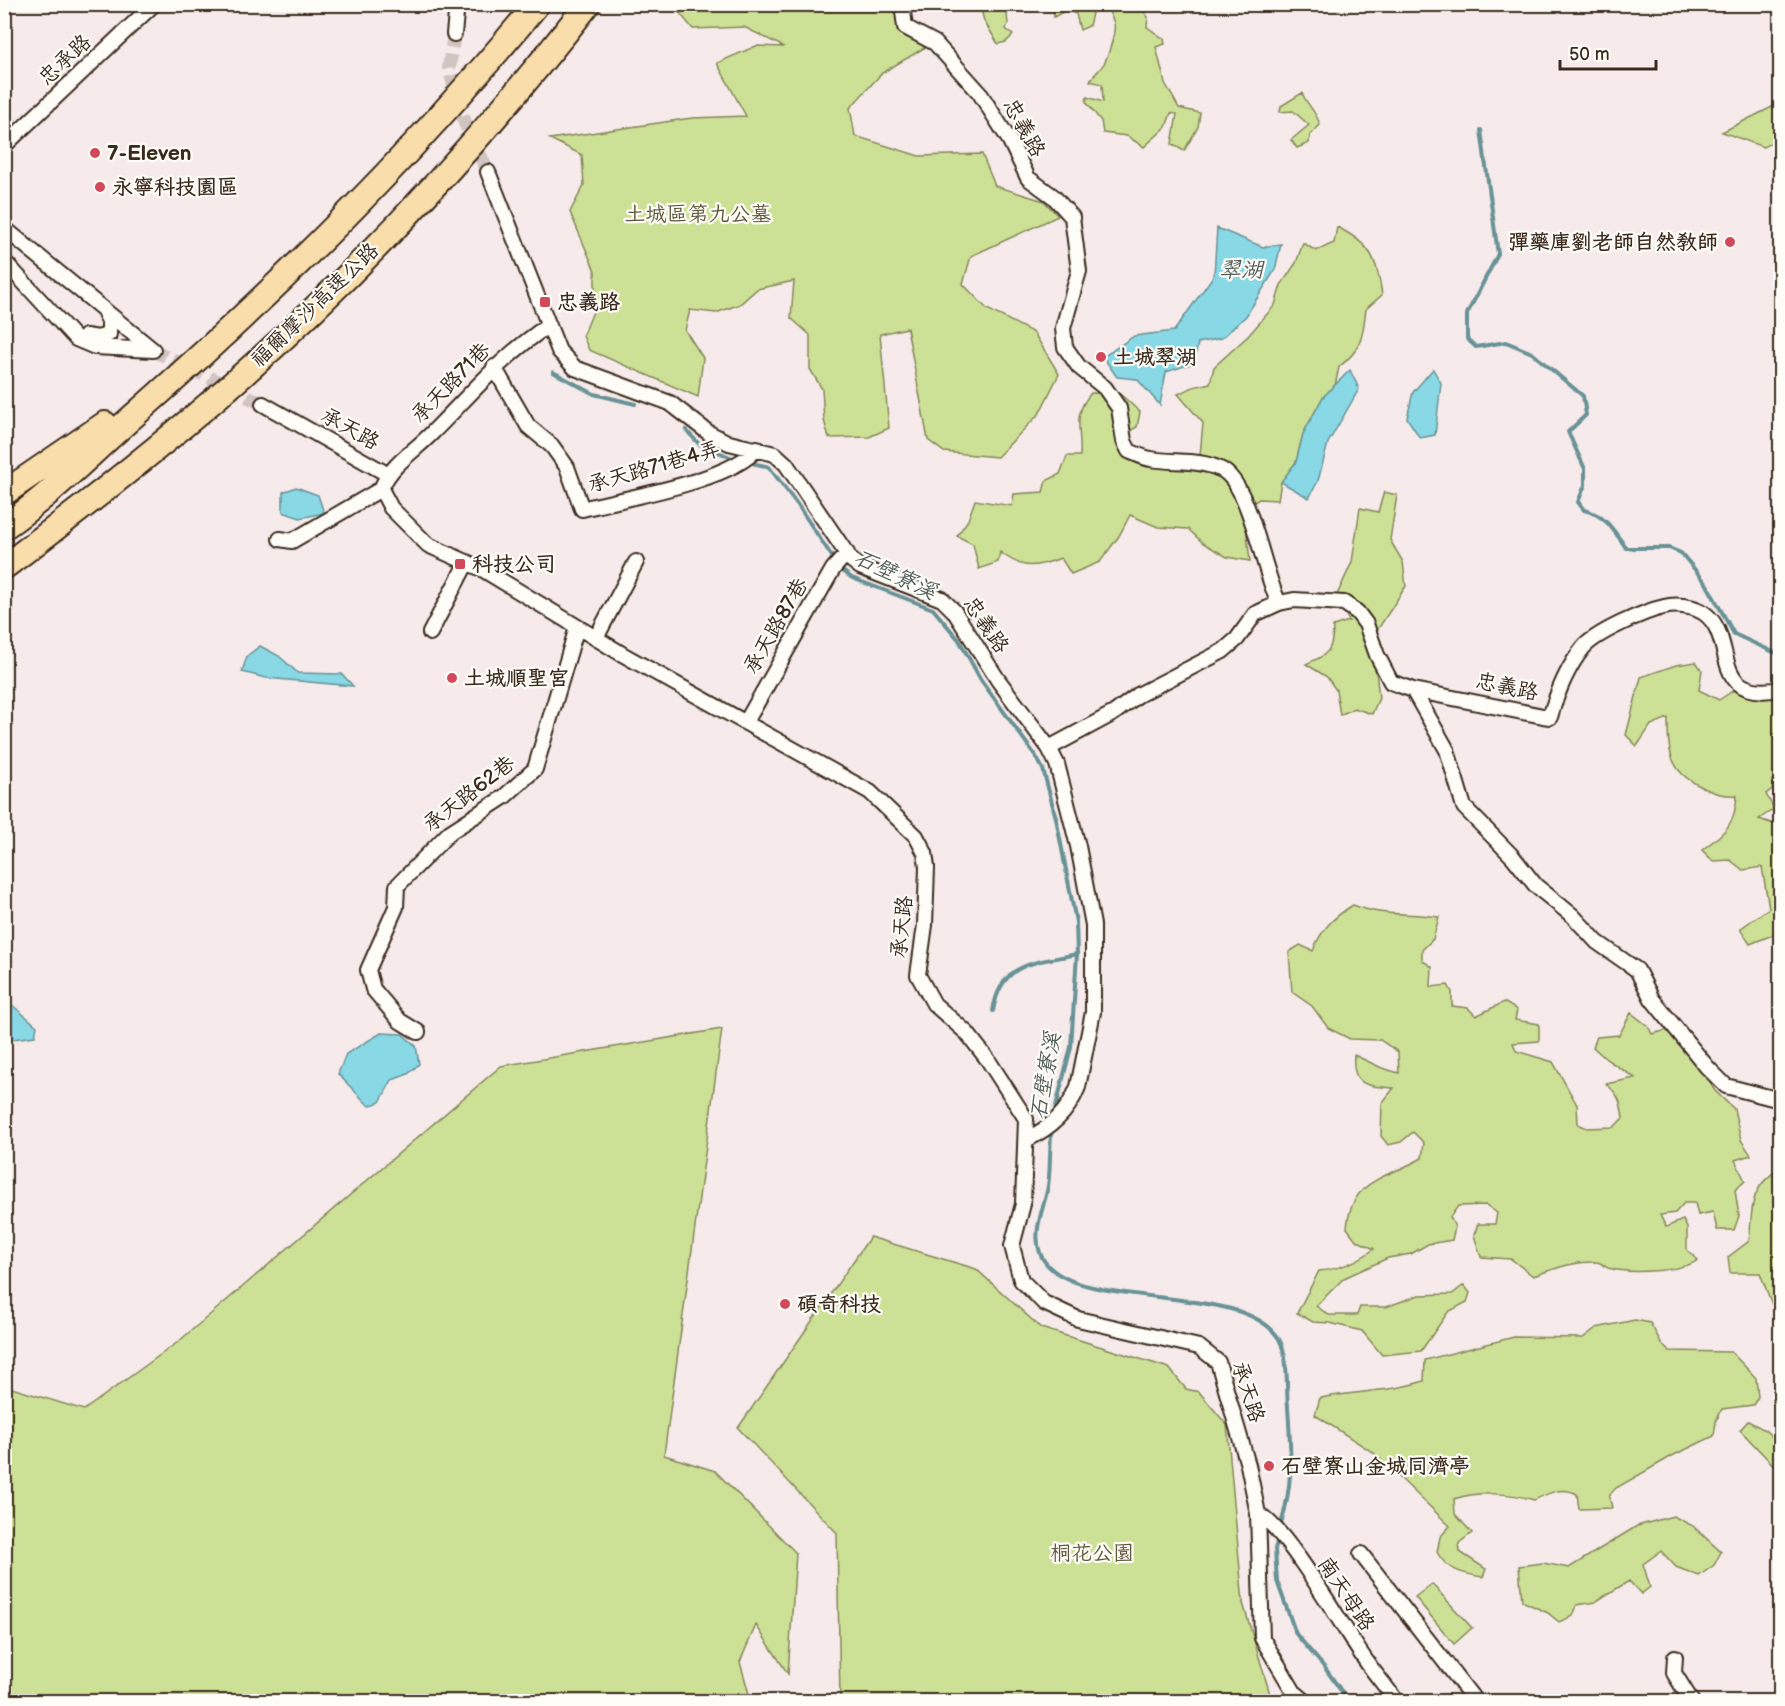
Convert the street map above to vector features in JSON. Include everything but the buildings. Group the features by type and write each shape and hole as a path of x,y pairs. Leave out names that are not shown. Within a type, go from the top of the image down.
{"highway":[{"name":"福爾摩沙高速公路","path":"4,527 180,375 380,180 537,4"},
{"name":"福爾摩沙高速公路","path":"4,567 151,453 300,322 412,210 539,67 588,4"},
{"path":"4,493 180,375"}],"street":[{"name":"忠承路","path":"4,146 154,4"},
{"path":"454,34 458,4"},
{"name":"忠義路","path":"902,4 905,27 936,43 979,92 1010,141 1028,178 1054,197 1072,217 1079,272 1063,328 1065,347 1079,367 1105,388 1119,408 1124,441 1129,451 1150,459 1187,461 1222,469 1237,485 1252,518 1268,578 1279,603"},
{"name":"忠義路","path":"488,172 559,351 575,368 670,403 709,433 729,443 754,452 775,454 786,464 840,560 942,599 954,611 998,680 1049,748 1057,764 1078,846 1093,925 1092,1028 1078,1088 1067,1110 1048,1129 1026,1140"},
{"path":"4,228 153,350 95,347 76,339 4,261"},
{"path":"56,317 80,333 98,338 109,333 109,321 105,313"},
{"name":"承天路71巷","path":"387,474 433,432 494,367 517,346 549,325"},
{"path":"110,346 119,340 125,329"},
{"name":"承天路71巷4弄","path":"494,367 528,426 552,446 567,467 582,509 722,473 754,452"},
{"name":"承天路","path":"263,404 387,474 381,489 391,508 428,545 467,562 596,638 870,792 916,836 925,853 927,867 926,925 918,975 934,1004 967,1033 1026,1119 1023,1204 1012,1246 1021,1280 1044,1303 1078,1319 1199,1347 1212,1354 1224,1377 1262,1516 1262,1638 1294,1692 1306,1701"},
{"path":"280,539 292,541 381,489"},
{"name":"承天路87巷","path":"746,722 840,560"},
{"path":"430,633 467,562"},
{"path":"596,638 636,562"},
{"name":"忠義路","path":"1049,748 1114,713 1138,695 1223,651 1237,639 1255,614 1279,603 1312,600 1344,603 1357,612 1366,624 1377,655 1391,682 1413,690 1550,717 1559,688 1584,647 1596,636 1664,607 1682,606 1703,612 1712,622 1730,675 1744,687 1765,692 1780,689"},
{"name":"承天路62巷","path":"418,1032 400,1021 373,989 368,970 396,907 397,886 450,832 504,797 535,769 577,627"},
{"path":"1413,690 1447,750 1464,807 1513,856 1536,886 1573,916 1597,942 1637,970 1652,999 1707,1067 1726,1086 1780,1100"},
{"name":"南天母路","path":"1262,1516 1289,1546 1367,1663 1397,1701"},
{"path":"1361,1554 1476,1701"},
{"path":"1675,1657 1674,1673 1692,1701"}],"green space":[{"name":"土城區第九公墓","path":"673,5 898,5 929,45 882,73 850,108 855,136 919,156 982,154 995,186 1044,201 1058,216 971,256 963,284 987,309 1034,333 1059,374 1039,414 997,457 944,452 928,440 907,328 880,334 889,428 869,437 829,438 824,420 822,389 810,369 810,335 791,318 794,281 757,289 740,304 716,313 690,310 685,330 703,358 698,397 589,350 583,336 595,307 595,271 570,212 584,185 582,155 550,139 692,118 746,116 717,63 756,46 784,47 744,27 693,29"},
{"path":"980,5 1006,5 1008,24 1006,29 1013,35 1006,42 998,44 984,21"},
{"path":"1056,5 1105,5 1093,9 1089,26 1080,30 1076,14 1066,10 1054,17 1053,7"},
{"path":"1107,5 1139,5 1148,17 1147,27 1164,39 1165,44 1156,47 1165,83 1179,108 1200,113 1198,127 1184,151 1172,144 1177,114 1171,113 1166,127 1144,147 1127,136 1103,133 1101,121 1086,102 1087,97 1103,102 1102,84 1090,81 1105,62 1113,37 1114,23"},
{"path":"1302,93 1320,125 1310,135 1309,143 1297,148 1291,140 1309,125 1293,111 1280,112 1281,106"},
{"path":"1780,103 1780,138 1763,147 1722,132"},
{"path":"1337,227 1365,246 1375,262 1382,295 1366,309 1360,342 1353,354 1339,367 1335,386 1323,397 1303,434 1296,462 1281,482 1278,500 1259,499 1244,508 1250,561 1227,557 1203,543 1188,529 1158,527 1130,515 1119,536 1100,562 1071,574 1061,558 1029,566 1016,562 1000,552 998,562 979,569 973,544 957,536 968,520 975,500 1012,506 1014,494 1043,492 1046,481 1060,474 1067,456 1080,456 1079,416 1091,393 1120,394 1140,412 1137,427 1122,435 1127,451 1199,466 1203,423 1178,394 1210,383 1214,367 1248,336 1275,305 1281,285 1296,263 1303,243 1316,251 1334,243"},
{"path":"1384,492 1397,495 1390,540 1403,562 1406,586 1378,629 1373,644 1379,698 1372,714 1354,708 1340,715 1336,690 1327,677 1306,664 1320,658 1328,651 1332,642 1333,626 1349,621 1336,597 1352,562 1360,508 1378,512"},
{"path":"1696,662 1702,670 1699,690 1719,700 1740,686 1780,686 1780,783 1766,794 1774,809 1759,819 1777,825 1780,821 1780,932 1750,944 1740,929 1769,908 1762,867 1743,870 1730,860 1713,861 1702,850 1717,838 1731,821 1737,795 1713,792 1682,774 1672,759 1668,718 1651,725 1637,746 1626,735 1641,677 1676,665"},
{"path":"1353,905 1385,913 1439,917 1433,939 1422,950 1422,960 1432,967 1431,987 1448,985 1452,992 1452,1006 1468,1008 1476,1016 1504,1002 1517,1010 1515,1020 1539,1024 1539,1041 1513,1043 1516,1051 1553,1062 1577,1105 1578,1124 1587,1128 1614,1127 1623,1118 1619,1099 1606,1084 1635,1078 1606,1059 1593,1047 1597,1037 1619,1035 1631,1013 1648,1026 1652,1034 1671,1029 1701,1065 1715,1091 1734,1109 1741,1140 1751,1155 1735,1160 1745,1181 1735,1190 1739,1216 1734,1230 1717,1230 1713,1212 1698,1215 1695,1203 1684,1203 1675,1213 1660,1215 1666,1227 1683,1220 1687,1228 1687,1250 1698,1260 1690,1264 1668,1269 1641,1271 1617,1270 1598,1262 1588,1262 1564,1266 1533,1276 1511,1259 1481,1257 1474,1235 1478,1224 1495,1224 1497,1213 1486,1205 1458,1206 1450,1217 1455,1227 1452,1240 1428,1244 1411,1254 1388,1258 1344,1278 1316,1306 1329,1315 1357,1315 1360,1307 1386,1307 1419,1295 1452,1294 1464,1285 1470,1293 1467,1302 1448,1312 1421,1351 1382,1355 1362,1331 1330,1323 1313,1322 1297,1313 1319,1271 1348,1264 1374,1249 1356,1240 1347,1228 1350,1211 1355,1199 1363,1189 1372,1182 1422,1158 1424,1143 1413,1132 1401,1142 1388,1145 1381,1136 1382,1103 1394,1088 1363,1083 1355,1073 1354,1055 1399,1073 1398,1052 1380,1040 1350,1039 1328,1028 1312,1006 1292,992 1289,952 1300,945 1313,951 1329,924"},
{"path":"722,1029 664,1455 715,1471 796,1553 788,1674 756,1625 740,1662 751,1701 5,1701 5,1386 84,1410 178,1342 501,1066"},
{"path":"1780,1168 1780,1326 1760,1273 1730,1273 1728,1257 1749,1241 1752,1208 1757,1191 1762,1183"},
{"name":"桐花公園","path":"870,1237 976,1269 1041,1328 1169,1368 1186,1389 1199,1392 1227,1425 1243,1603 1272,1701 840,1701 837,1533 738,1428"},
{"path":"1635,1320 1650,1323 1662,1344 1670,1351 1731,1352 1756,1378 1758,1397 1753,1405 1722,1409 1716,1421 1714,1436 1674,1455 1616,1488 1609,1495 1612,1508 1579,1509 1577,1494 1566,1491 1550,1493 1534,1500 1494,1494 1463,1496 1454,1499 1455,1514 1472,1533 1459,1543 1460,1552 1486,1569 1483,1577 1462,1573 1445,1563 1437,1552 1440,1537 1450,1526 1374,1453 1315,1415 1320,1398 1424,1381 1425,1360 1514,1337 1583,1338 1596,1328"},
{"path":"1748,1421 1765,1430 1780,1444 1780,1472 1740,1430"},
{"path":"1673,1516 1693,1526 1721,1552 1714,1565 1699,1576 1676,1567 1661,1551 1643,1564 1650,1587 1641,1594 1629,1581 1595,1602 1577,1605 1573,1616 1559,1622 1548,1613 1522,1601 1519,1566 1543,1563 1569,1568 1637,1526"},
{"path":"1432,1584 1472,1628 1454,1644 1415,1597"}],"water":[{"name":"翠湖","path":"1217,228 1263,247 1281,244 1275,270 1246,316 1222,338 1198,343 1194,363 1166,372 1160,405 1137,379 1117,377 1103,357 1134,336 1174,331 1214,275"},
{"path":"1433,369 1441,383 1435,435 1420,438 1407,418 1413,392"},
{"path":"1350,370 1359,389 1328,443 1318,481 1309,498 1281,482 1296,462 1303,434 1323,397"},
{"path":"296,487 318,495 324,513 300,518 283,512 283,492"},
{"path":"260,646 279,656 298,673 342,674 353,686 266,678 242,672 247,656"},
{"path":"5,999 37,1026 35,1036 13,1039 5,1045"},
{"path":"381,1033 402,1034 416,1046 419,1064 408,1074 392,1080 380,1102 369,1106 338,1074 346,1054"}],"waterway":[{"path":"1467,4 1467,11"},
{"path":"1481,130 1498,254 1467,314 1467,339 1476,347 1506,342 1532,353 1583,396 1586,415 1568,432 1585,469 1585,485 1578,502 1584,510 1604,520 1626,548 1669,548 1681,553 1706,583 1734,634 1780,655"},
{"name":"石壁寮溪","path":"553,372 594,394 635,404"},
{"name":"石壁寮溪","path":"686,430 699,444 735,459"},
{"name":"石壁寮溪","path":"748,462 769,467 835,561"},
{"name":"石壁寮溪","path":"839,568 852,578 933,609 959,640 981,680 1043,769 1056,818 1076,922 1077,954 1071,1047 1054,1114"},
{"path":"993,1011 997,995 1012,973 1034,963 1077,954"},
{"name":"石壁寮溪","path":"1052,1127 1048,1186 1037,1236 1040,1253 1056,1272 1082,1284 1117,1292 1230,1309 1259,1320 1279,1339 1286,1363 1290,1454 1288,1496 1280,1528"},
{"name":"石壁寮溪","path":"1278,1539 1275,1549 1277,1581 1296,1634 1325,1668 1349,1702"}],"tunnel":[{"path":"454,34 449,68 465,123 488,172"},
{"path":"153,350 263,404"}],"place":[{"name":"7-Eleven","path":"95,153"},
{"name":"永寧科技園區","path":"100,187"},
{"name":"彈藥庫劉老師自然教師","path":"1730,242"},
{"name":"忠義路","path":"545,302"},
{"name":"土城翠湖","path":"1101,357"},
{"name":"科技公司","path":"460,564"},
{"name":"土城順聖宮","path":"452,678"},
{"name":"碩奇科技","path":"785,1304"},
{"name":"石壁寮山金城同濟亭","path":"1269,1466"}]}
